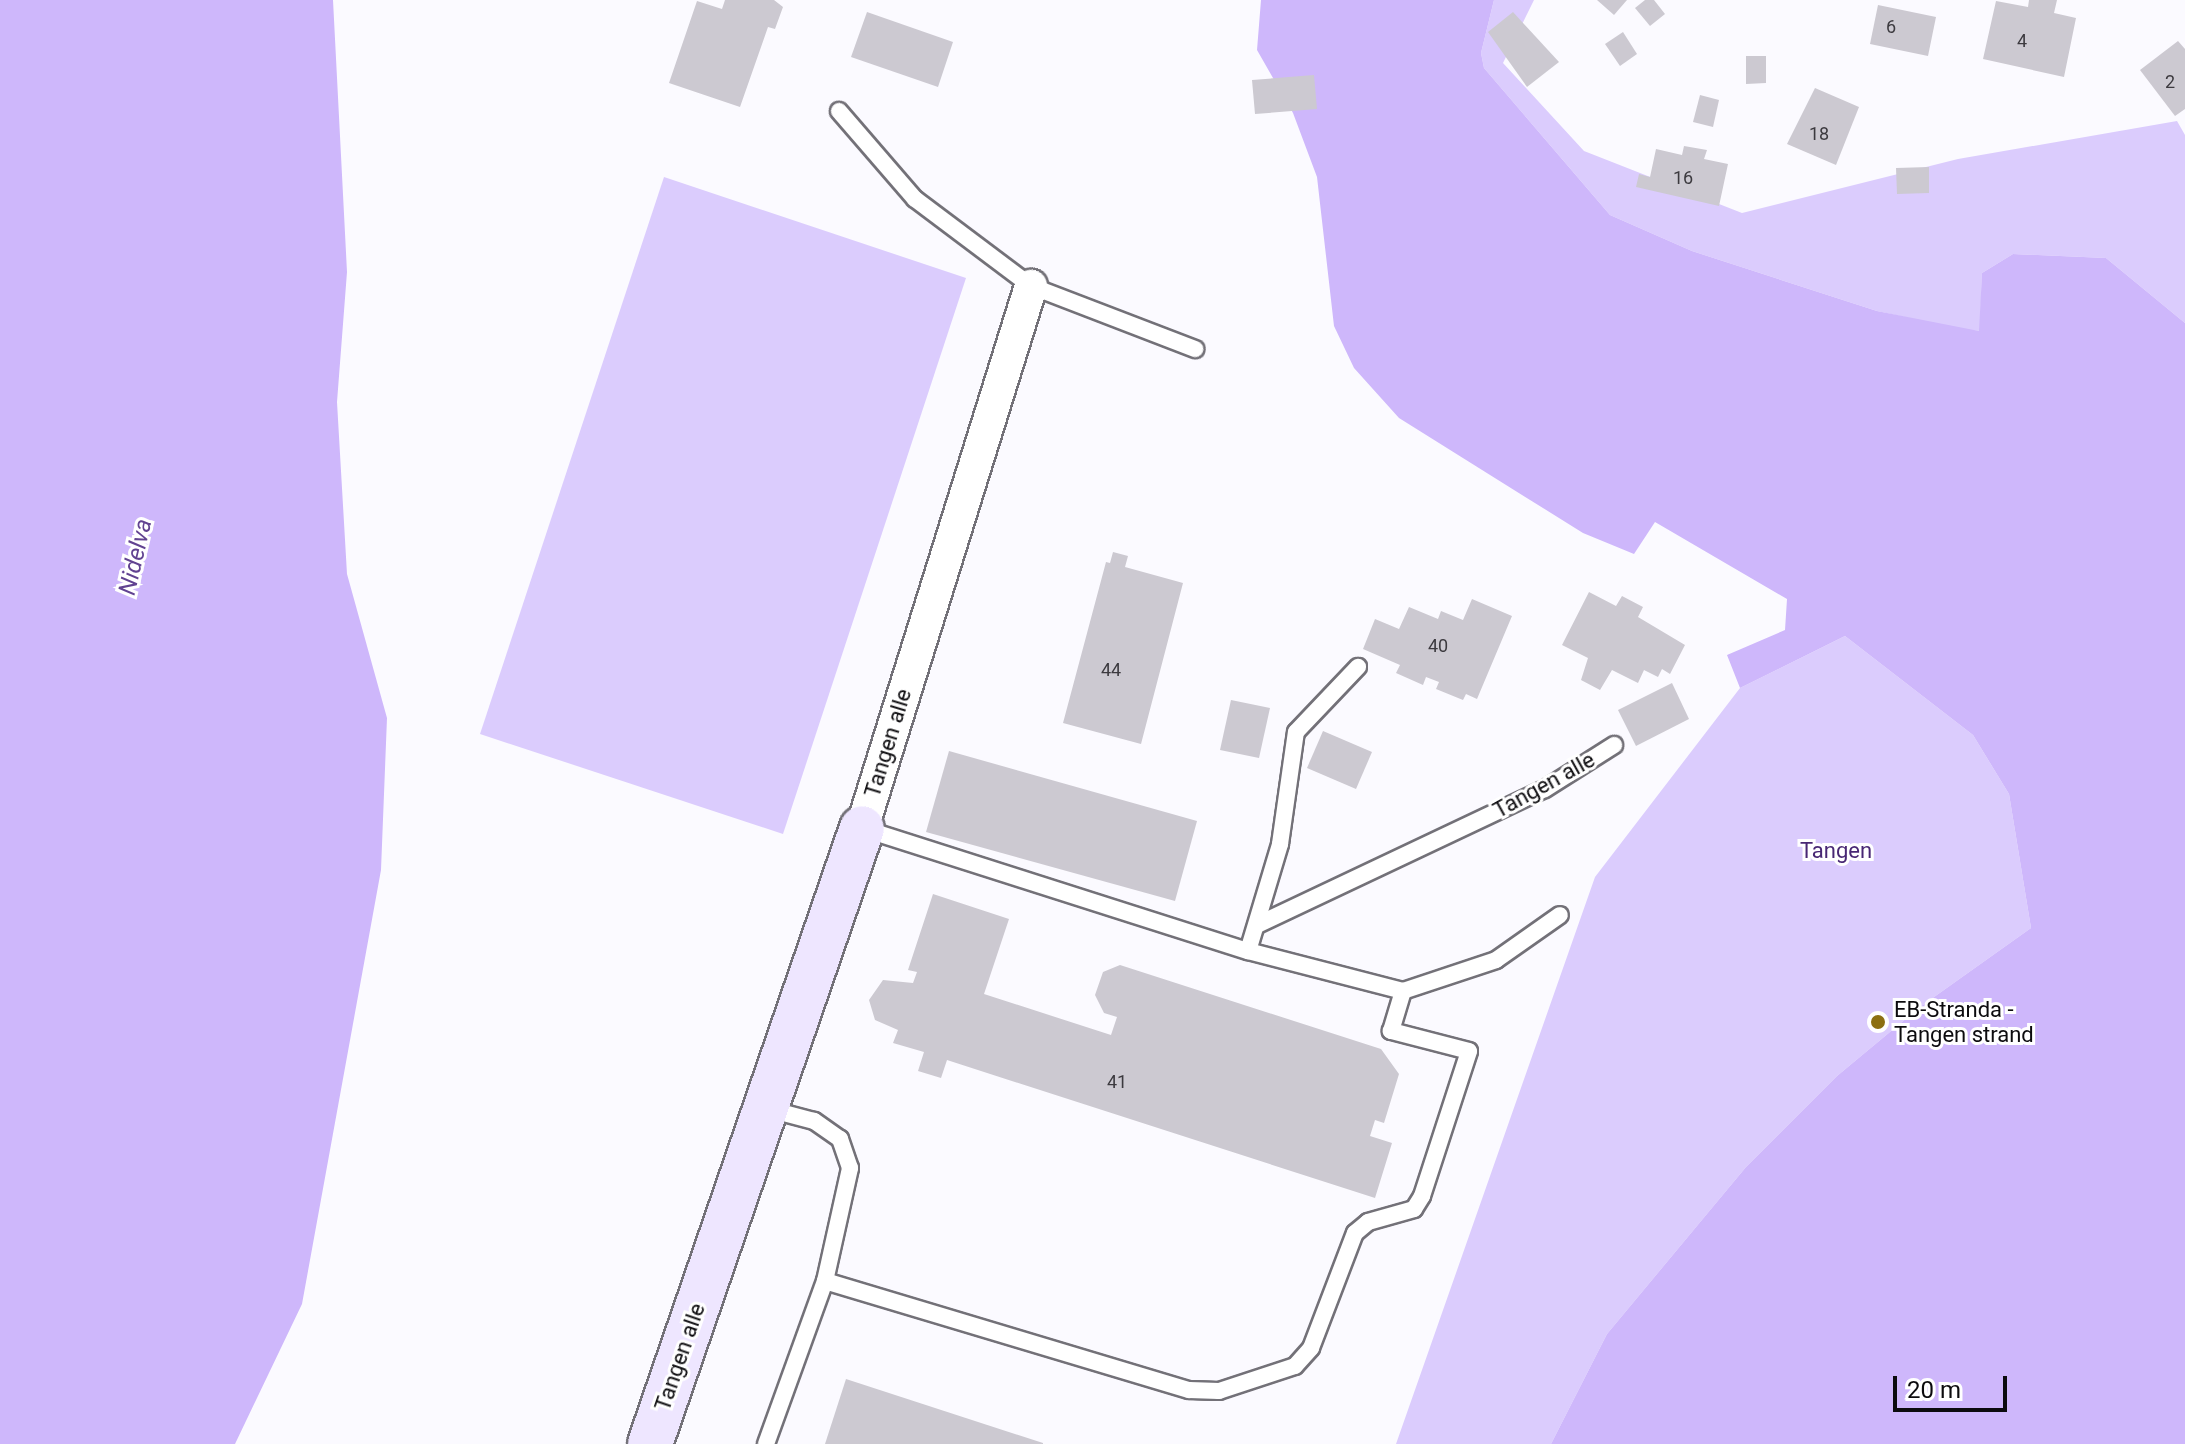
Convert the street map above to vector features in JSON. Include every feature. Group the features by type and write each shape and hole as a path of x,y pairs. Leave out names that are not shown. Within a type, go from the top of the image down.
{"main road":[{"name":"Tangen alle","path":"650,1444 862,828"}],"street":[{"name":"Tangen alle","path":"862,828 1031,286"}],"lane":[{"path":"839,111 915,199 1031,286 1195,349"},
{"path":"1248,951 1280,844 1296,732 1358,667"},
{"name":"Tangen alle","path":"1257,925 1545,789 1614,745"},
{"path":"862,828 1248,951 1403,991 1496,960 1560,915"},
{"path":"825,1281 1189,1390 1219,1391 1295,1366 1311,1348 1355,1233 1368,1222 1414,1209 1422,1196 1469,1051 1391,1031 1403,991"},
{"path":"764,1107 814,1121 840,1139 850,1168 825,1281 766,1444"}],"green space":[{"path":"1494,0 1534,0 1503,63 1584,151 1742,213 1958,159 2177,121 2185,135 2185,323 2106,258 2013,254 1982,273 1980,331 1965,330 1877,311 1692,251 1610,215 1484,68 1481,53"},
{"path":"664,177 966,278 783,834 480,734"},
{"name":"Tangen","path":"1845,636 1973,735 2009,794 2031,928 1920,1007 1837,1076 1746,1167 1607,1334 1551,1444 1396,1444 1595,877 1740,688"}],"water":[{"name":"Nidelva","path":"0,0 333,0 347,272 337,402 347,574 387,718 381,870 302,1304 235,1444 0,1444"},
{"path":"1261,0 1494,0 1481,53 1484,68 1610,215 1692,251 1877,311 1979,331 1982,273 2013,254 2106,258 2185,323 2185,1444 1551,1444 1607,1334 1746,1167 1837,1076 1920,1007 2031,928 2009,794 1973,735 1845,636 1740,688 1727,655 1785,630 1787,599 1655,522 1634,554 1583,533 1399,418 1354,368 1334,326 1317,177 1293,113 1257,50"}],"building":[{"path":"725,0 774,0 783,7 775,29 768,27 740,107 669,83 697,1 722,9"},
{"path":"1597,0 1627,0 1614,15"},
{"path":"1645,0 1654,0 1665,14 1650,26 1635,8"},
{"path":"2029,0 2057,0 2054,13 2076,18 2064,77 1983,59 1996,1 2028,7"},
{"path":"1878,5 1936,17 1928,56 1870,44"},
{"path":"867,12 953,42 938,87 851,57"},
{"path":"1513,12 1559,62 1527,87 1488,32"},
{"path":"1623,32 1637,54 1620,66 1605,44"},
{"path":"2178,41 2185,49 2185,109 2175,116 2140,70"},
{"path":"1746,56 1766,56 1766,83 1746,84"},
{"path":"1314,75 1317,109 1255,114 1252,80"},
{"path":"1815,88 1859,107 1836,165 1787,144"},
{"path":"1700,95 1719,100 1713,127 1693,122"},
{"path":"1684,146 1707,150 1704,159 1728,164 1719,206 1636,187 1639,174 1650,177 1656,149 1682,155"},
{"path":"1929,167 1929,193 1897,194 1896,168"},
{"path":"1113,552 1128,556 1125,567 1183,583 1141,744 1063,723 1106,562 1110,563"},
{"path":"1589,592 1616,606 1622,596 1643,607 1638,617 1685,645 1670,674 1662,669 1658,677 1644,670 1638,683 1612,670 1600,690 1581,680 1588,658 1562,645"},
{"path":"1472,599 1512,616 1477,699 1466,694 1463,700 1436,689 1439,682 1426,677 1423,685 1396,673 1400,665 1363,649 1375,619 1399,629 1409,607 1438,619 1441,611 1463,620"},
{"path":"1672,683 1689,719 1636,746 1618,710"},
{"path":"1231,700 1270,708 1259,758 1220,750"},
{"path":"1323,731 1372,752 1356,789 1307,768"},
{"path":"949,751 1197,821 1175,901 926,832"},
{"path":"933,894 1009,919 984,994 1111,1035 1117,1017 1104,1013 1095,995 1103,972 1120,965 1381,1049 1399,1074 1384,1123 1375,1120 1370,1136 1392,1143 1375,1198 947,1060 941,1078 918,1071 924,1052 893,1043 898,1030 875,1020 869,1000 883,980 913,983 917,972 908,970"},
{"path":"846,1379 1043,1443 1043,1444 825,1444"}],"place":[{"name":"EB-Stranda - Tangen strand","path":"1878,1022"}]}
